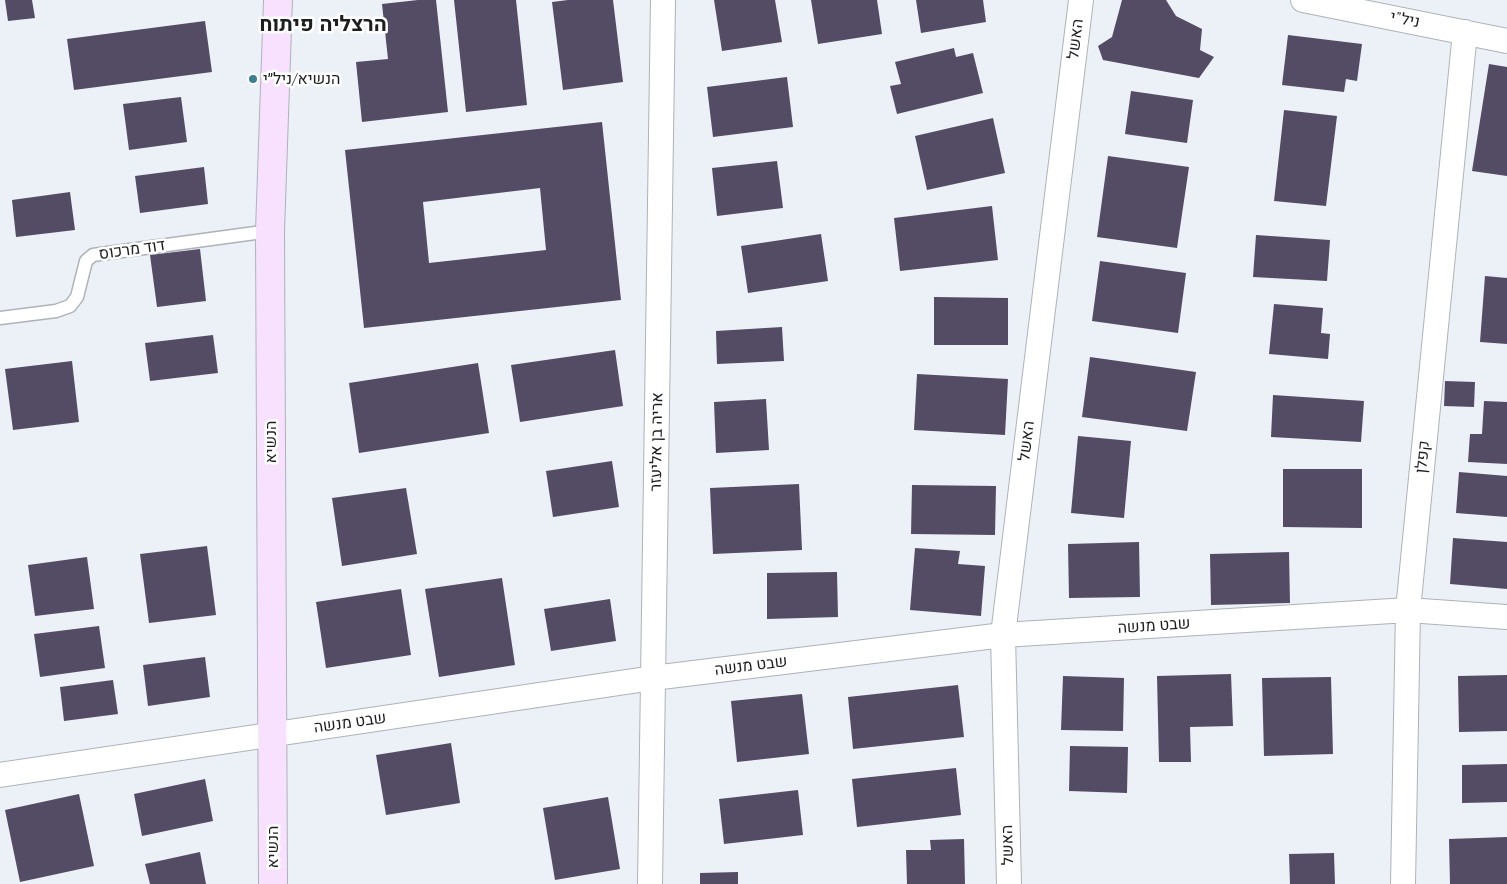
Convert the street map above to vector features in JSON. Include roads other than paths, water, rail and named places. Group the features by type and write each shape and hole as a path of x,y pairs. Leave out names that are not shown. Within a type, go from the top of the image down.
{"street":[{"name":"הנשיא","path":"273,884 270,231 278,0"},
{"name":"אריה בן אליעזר","path":"650,884 663,0"},
{"name":"האשל","path":"1009,884 1003,635 1081,0"},
{"name":"ניל\"י","path":"1303,0 1507,41"},
{"name":"קפלן","path":"1402,884 1408,610 1465,32"},
{"name":"שבט מנשה","path":"0,775 653,678 1003,635 1408,610 1507,617"}],"lane":[{"name":"דוד מרכוס","path":"0,318 56,311 70,306 77,297 86,260 93,255 270,231"}],"place":[{"name":"הנשיא/ניל״י","path":"253,79"}],"district":[{"name":"הרצליה פיתוח","path":"323,25"}]}
